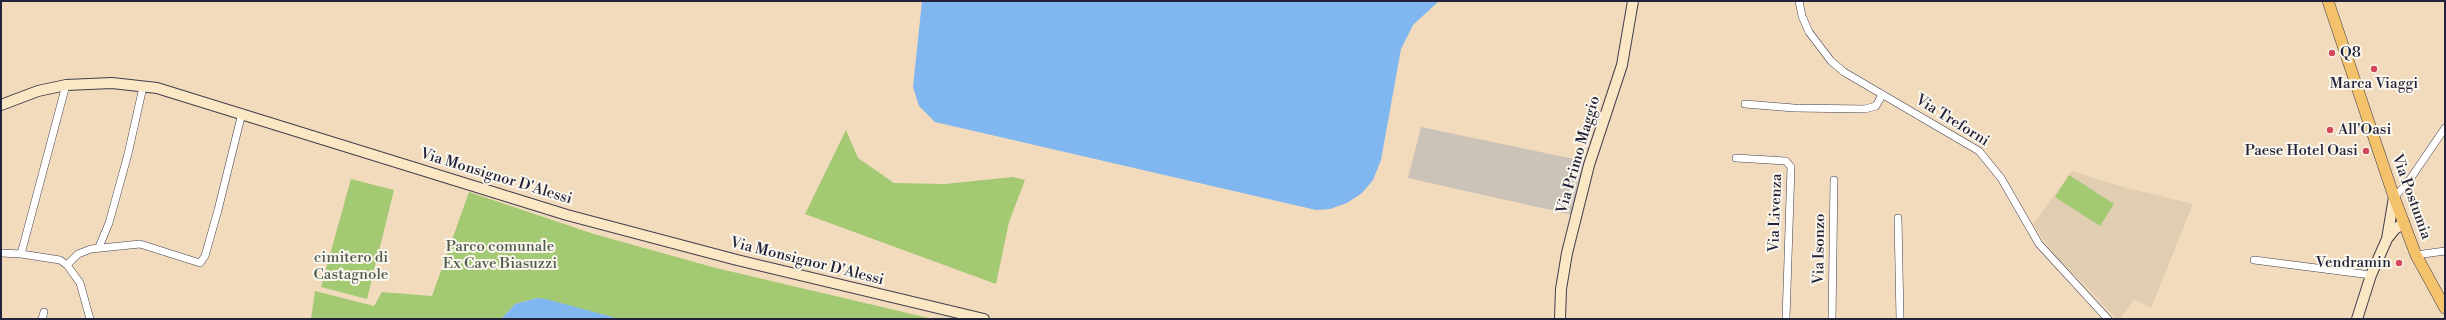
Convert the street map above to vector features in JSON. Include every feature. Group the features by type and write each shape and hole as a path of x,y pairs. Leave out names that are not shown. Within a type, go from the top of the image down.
{"main road":[{"name":"Via Primo Maggio","path":"1560,319 1561,288 1567,253 1589,165 1622,65 1634,1"},
{"name":"Via Postumia","path":"2328,1 2404,224 2416,255 2445,308"},
{"name":"Via Monsignor D'Alessi","path":"1,105 38,91 66,85 112,83 156,88 242,113 568,215 737,260 984,319"},
{"path":"2387,239 2394,197"},
{"path":"2357,319 2371,274 2387,239 2395,229 2404,224"}],"street":[{"name":"Via Treforni","path":"1799,1 1802,16 1809,32 1831,61 1856,81 1979,150 2001,178 2039,244 2108,319"},
{"path":"21,254 66,85"},
{"path":"99,248 113,208 143,87"},
{"path":"1745,104 1794,108 1866,109 1876,106 1882,95"},
{"path":"67,265 78,254 99,248 140,244 200,263 205,256 218,210 242,113"},
{"path":"2394,197 2406,185 2445,128"},
{"name":"Via Livenza","path":"1736,158 1786,161 1791,167 1786,319"},
{"name":"Via Isonzo","path":"1832,319 1834,180"},
{"path":"1898,218 1900,319"},
{"path":"2416,255 2445,251"},
{"path":"1,253 21,254 60,260 67,265 80,282 90,319"},
{"path":"2254,260 2312,269 2371,274"}],"shaded area":[{"path":"1421,127 1588,162 1573,215 1408,178"},
{"path":"2072,171 2123,187 2193,204 2151,308 2134,299 2120,319 2116,319 2088,288 2056,257 2033,225"}],"green space":[{"path":"846,130 858,158 894,183 945,184 1013,177 1025,180 1009,222 996,284 805,214"},
{"path":"2069,175 2114,204 2100,226 2055,197"},
{"name":"cimitero di Castagnole","path":"351,179 394,190 367,299 321,287"},
{"name":"Parco comunale Ex Cave Biasuzzi","path":"469,192 594,234 716,268 933,319 620,319 537,298 515,304 501,319 311,319 315,291 374,306 382,292 432,296"}],"water":[{"path":"922,1 1439,1 1413,25 1401,49 1381,160 1373,180 1362,193 1347,203 1330,209 1316,210 935,122 919,106 913,87"},
{"path":"537,298 546,299 620,319 501,319 515,304"}],"place":[{"name":"Q8","path":"2332,53"},
{"name":"Marca Viaggi","path":"2374,69"},
{"name":"All'Oasi","path":"2330,130"},
{"name":"Paese Hotel Oasi","path":"2366,151"},
{"name":"Vendramin","path":"2399,263"}]}
